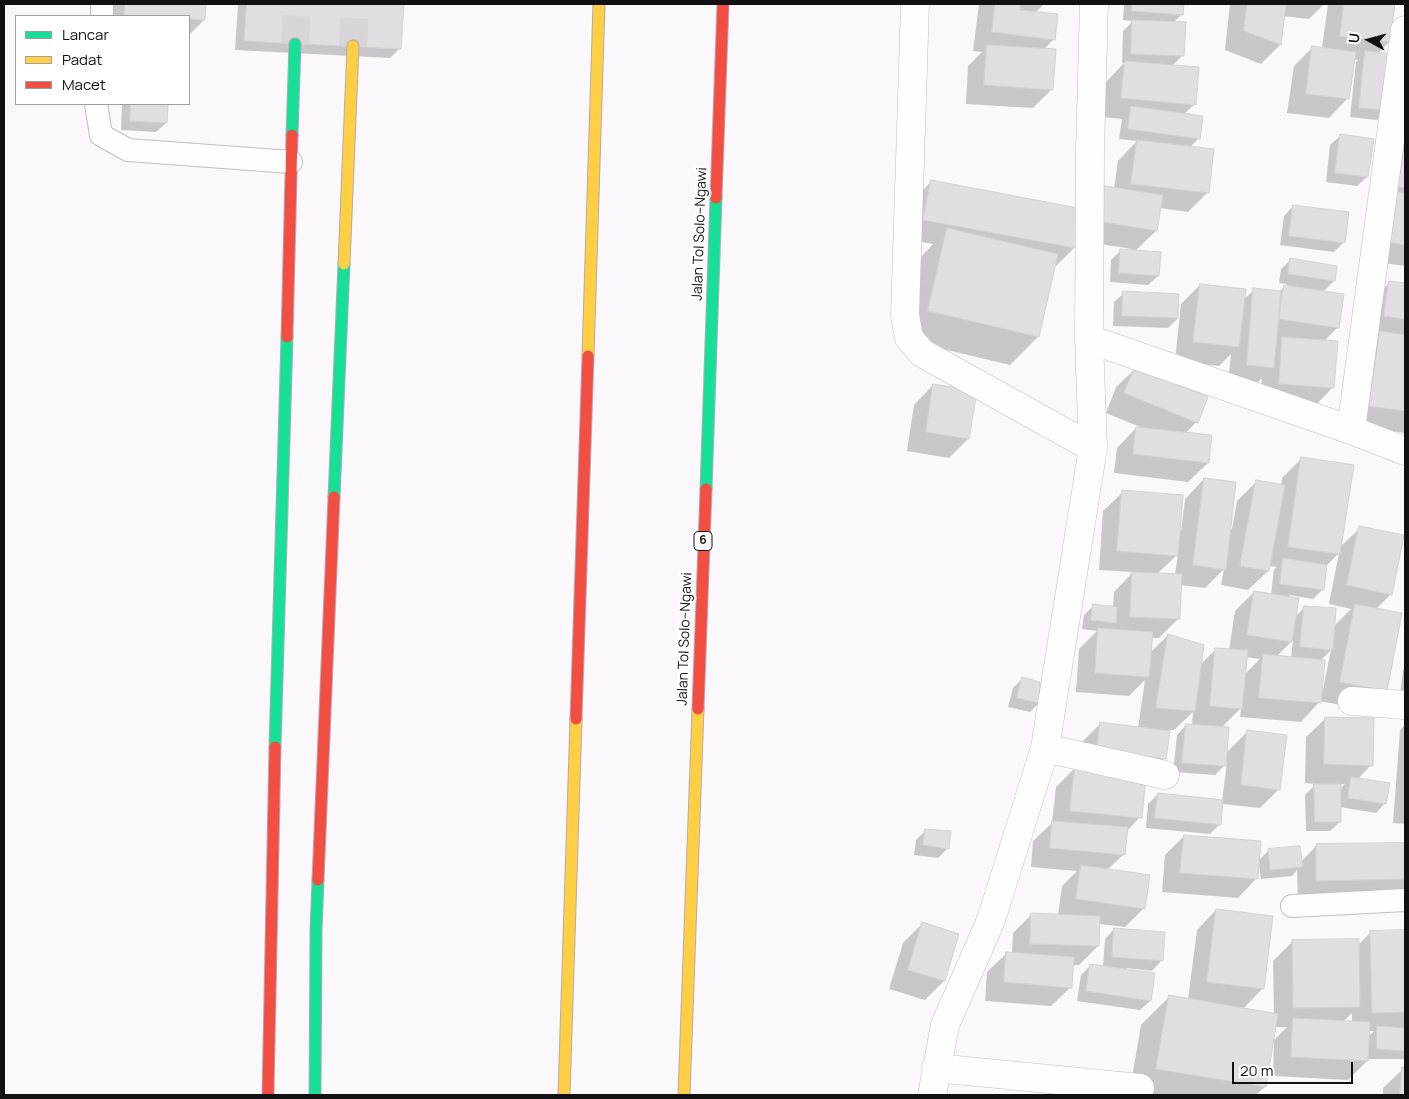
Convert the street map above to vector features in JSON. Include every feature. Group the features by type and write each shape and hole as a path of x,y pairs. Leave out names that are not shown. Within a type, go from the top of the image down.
{"highway":[{"path":"564,1095 599,4"},
{"name":"Jalan Tol Solo–Ngawi","path":"684,1095 723,4"},
{"path":"268,1095 270,945 295,44"},
{"path":"315,1095 316,931 353,46"}],"street":[{"path":"915,4 905,315 909,338 922,353 1093,448"},
{"path":"932,1095 945,1025 991,920 1045,748 1093,448 1089,339 1090,151 1094,4"},
{"path":"1351,430 1405,30"},
{"path":"1089,339 1351,430 1405,451"},
{"path":"1352,701 1405,705"},
{"path":"1045,748 1165,776"},
{"path":"936,1068 1140,1088"}],"lane":[{"path":"96,105 101,135 128,150 291,162"},
{"path":"1292,906 1405,900"}],"building":[{"path":"125,4 206,4 205,20 190,19 190,15 124,15"},
{"path":"247,4 404,4 401,49 244,41"},
{"path":"995,4 1020,4 1020,10 1058,14 1055,40 992,32"},
{"path":"1132,4 1184,4 1183,15 1132,11"},
{"path":"1247,4 1286,4 1281,45 1244,31"},
{"path":"1344,4 1395,4 1390,42 1340,36"},
{"path":"1132,20 1186,22 1184,56 1131,54"},
{"path":"987,45 1056,49 1053,90 984,85"},
{"path":"1312,46 1356,52 1349,99 1306,94"},
{"path":"1365,51 1394,54 1388,110 1359,108"},
{"path":"1125,61 1199,67 1196,105 1121,98"},
{"path":"131,105 168,105 167,123 130,121"},
{"path":"1131,106 1203,116 1200,139 1128,129"},
{"path":"1340,134 1374,139 1368,177 1335,173"},
{"path":"1137,140 1214,149 1209,193 1131,184"},
{"path":"1405,148 1405,188 1398,187"},
{"path":"931,180 1083,209 1075,248 923,220"},
{"path":"1098,185 1163,195 1157,231 1092,220"},
{"path":"1390,191 1405,193 1405,245 1382,241"},
{"path":"1293,205 1349,212 1345,243 1289,236"},
{"path":"947,228 1058,254 1039,337 928,311"},
{"path":"1120,249 1161,252 1159,276 1119,273"},
{"path":"1290,258 1337,266 1335,281 1288,274"},
{"path":"1389,281 1405,283 1405,319 1384,316"},
{"path":"1200,284 1246,289 1239,347 1193,342"},
{"path":"1284,285 1344,294 1339,328 1279,319"},
{"path":"1253,288 1281,291 1274,368 1247,365"},
{"path":"1123,291 1179,294 1178,318 1122,316"},
{"path":"1380,331 1405,335 1405,411 1369,406"},
{"path":"1282,337 1338,341 1334,388 1279,384"},
{"path":"1135,367 1208,397 1198,423 1124,393"},
{"path":"933,384 977,391 969,439 926,432"},
{"path":"1136,427 1212,435 1209,463 1133,454"},
{"path":"1301,457 1354,465 1340,554 1288,547"},
{"path":"1204,478 1236,482 1226,570 1193,565"},
{"path":"1256,480 1285,485 1269,571 1240,566"},
{"path":"1122,490 1183,495 1178,556 1117,551"},
{"path":"1359,526 1404,535 1392,595 1347,585"},
{"path":"1283,558 1327,565 1324,590 1280,584"},
{"path":"1132,572 1182,574 1180,619 1130,617"},
{"path":"1254,591 1299,598 1292,642 1247,635"},
{"path":"1093,604 1117,607 1116,623 1091,620"},
{"path":"1355,604 1402,613 1387,691 1340,682"},
{"path":"1304,606 1336,608 1333,650 1300,647"},
{"path":"1098,628 1153,632 1149,677 1095,673"},
{"path":"1168,634 1204,645 1195,711 1156,708"},
{"path":"1215,648 1248,650 1242,709 1210,706"},
{"path":"1263,654 1325,660 1321,703 1259,698"},
{"path":"1022,677 1040,682 1040,703 1017,698"},
{"path":"1325,717 1374,718 1373,766 1324,764"},
{"path":"1100,722 1170,731 1166,759 1097,750"},
{"path":"1186,724 1229,727 1226,766 1182,763"},
{"path":"1247,730 1287,735 1280,790 1241,785"},
{"path":"1075,766 1146,775 1142,818 1070,811"},
{"path":"1351,777 1390,783 1386,804 1348,798"},
{"path":"1314,784 1341,784 1341,822 1315,822"},
{"path":"1158,793 1223,800 1221,825 1155,818"},
{"path":"1052,821 1128,827 1125,855 1050,848"},
{"path":"925,829 951,831 949,849 923,845"},
{"path":"1184,835 1261,841 1258,879 1180,873"},
{"path":"1405,843 1405,879 1316,881 1316,844"},
{"path":"1300,846 1303,867 1270,870 1268,849"},
{"path":"1081,865 1150,875 1145,909 1076,899"},
{"path":"1216,909 1273,916 1264,989 1207,982"},
{"path":"1031,913 1100,916 1099,946 1030,944"},
{"path":"922,922 959,934 945,981 908,970"},
{"path":"1114,928 1165,932 1163,961 1112,957"},
{"path":"1405,930 1405,1012 1372,1013 1370,931"},
{"path":"1359,939 1360,1007 1293,1008 1292,940"},
{"path":"1006,952 1074,957 1072,988 1004,982"},
{"path":"1090,964 1155,973 1151,1001 1086,991"},
{"path":"1169,995 1278,1014 1266,1087 1156,1069"},
{"path":"1293,1018 1370,1022 1368,1061 1291,1057"},
{"path":"1377,1026 1405,1028 1405,1051 1377,1049"},
{"path":"1402,1067 1405,1068 1405,1095 1400,1095"}],"tunnel":[{"path":"295,44 297,4"},
{"path":"353,46 355,4"}],"traffic: fast":[{"path":"292,135 295,44"},
{"path":"706,489 716,198"},
{"path":"334,497 344,264"},
{"path":"275,747 287,337"},
{"path":"315,1095 318,880"}],"traffic: slow":[{"path":"588,356 599,4"},
{"path":"344,264 353,46"},
{"path":"684,1095 698,709"},
{"path":"564,1095 576,719"}],"traffic: jam":[{"path":"716,198 723,4"},
{"path":"287,337 292,135"},
{"path":"576,719 588,356"},
{"path":"698,709 706,489"},
{"path":"318,880 334,497"},
{"path":"268,1095 275,747"}]}
